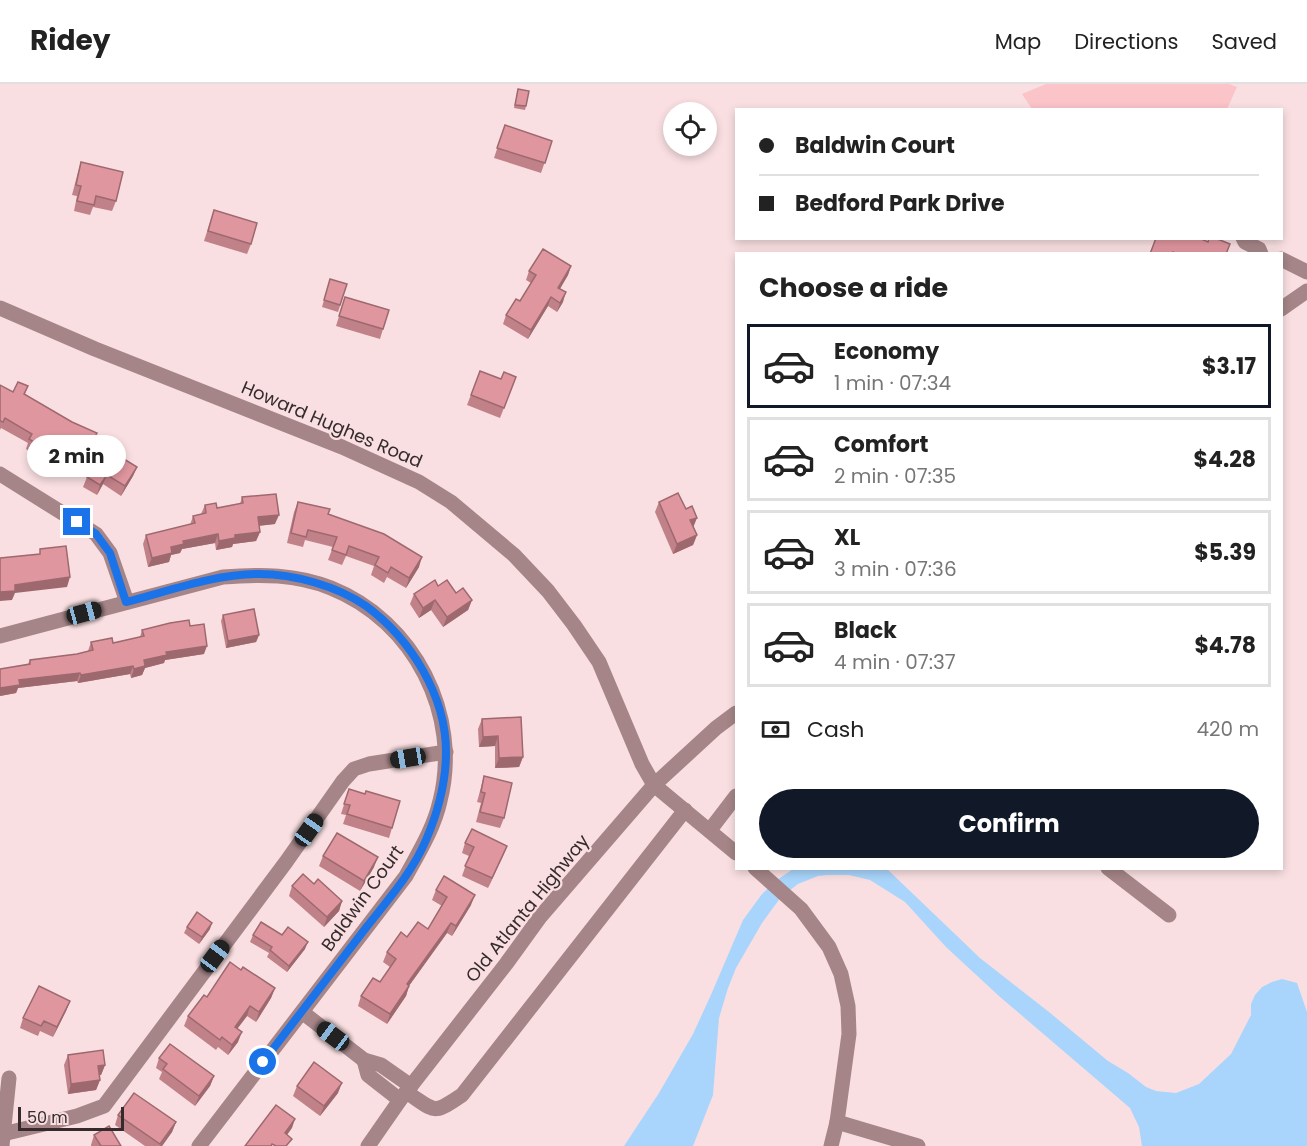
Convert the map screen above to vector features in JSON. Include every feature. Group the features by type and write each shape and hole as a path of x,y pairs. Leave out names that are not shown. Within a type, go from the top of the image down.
{"street":[{"path":"1246,240 1263,252"},
{"path":"1283,261 1307,272"},
{"path":"1283,305 1307,291"},
{"name":"Howard Hughes Road","path":"0,308 94,349 342,447 419,482 451,502 514,555 548,591 574,625 599,662 642,764 654,785"},
{"path":"0,474 96,534 110,553 126,602"},
{"name":"Baldwin Court","path":"0,636 223,577 260,574 297,579 331,588 365,606 392,629 412,653 431,686 440,713 446,752 440,802 425,841 406,876 200,1146"},
{"name":"Old Atlanta Highway","path":"368,1146 406,1092 540,917 654,785 716,728 735,714"},
{"path":"9,1078 3,1140 104,1106 354,769 369,764 446,752"},
{"path":"654,785 735,852"},
{"path":"710,830 735,797"},
{"path":"302,1012 364,1060 368,1076 406,1092 432,1108 442,1109 462,1095 685,810"},
{"path":"756,870 801,909 829,947 841,974 848,1006 849,1034 837,1122 831,1146"},
{"path":"1111,870 1169,915"},
{"path":"837,1122 918,1146"}],"shaded area":[{"path":"1046,84 1229,84 1237,87 1227,108 1031,108 1022,94"}],"water":[{"path":"792,870 888,870 980,958 1108,1061 1146,1087 1156,1091 1176,1093 1199,1084 1231,1054 1251,1015 1251,1004 1255,995 1262,987 1282,979 1297,983 1307,1012 1307,1146 1142,1146 1139,1127 1130,1108 999,996 946,947 905,902 870,880 849,875 827,875 798,884 781,897 762,923 736,968 719,1018 713,1095 693,1146 624,1146 659,1093 693,1034 743,920 762,894"}],"building":[{"path":"518,89 529,91 526,106 515,105"},
{"path":"505,125 552,141 545,163 497,148"},
{"path":"81,162 123,172 116,201 96,196 94,205 77,201 81,186 76,185"},
{"path":"214,210 257,223 251,244 208,231"},
{"path":"1155,240 1204,240 1208,242 1208,240 1220,240 1230,244 1227,252 1151,252"},
{"path":"543,249 571,266 558,288 566,292 560,303 551,297 531,330 506,315 516,299 520,301 536,275 529,271"},
{"path":"330,279 347,284 340,305 324,300"},
{"path":"345,297 389,310 383,329 339,316"},
{"path":"480,371 501,379 504,372 516,377 504,408 471,395"},
{"path":"18,382 28,386 24,394 72,422 97,433 93,440 137,467 125,486 107,475 100,485 87,477 92,469 70,458 68,462 55,456 29,439 32,434 5,418 3,422 0,421 0,385 13,392"},
{"path":"678,493 686,509 692,506 697,518 690,520 697,535 677,544 659,502"},
{"path":"276,494 279,515 258,517 260,532 235,535 235,538 219,541 218,534 183,541 184,544 171,547 172,553 152,558 146,535 195,523 193,516 206,513 205,505 216,503 217,508 243,503 242,497"},
{"path":"298,502 330,509 328,514 384,534 422,557 409,578 391,567 388,573 375,565 379,557 349,546 346,555 332,550 337,537 308,530 306,537 291,533"},
{"path":"66,546 70,577 15,585 15,591 0,592 0,558 40,554 40,549"},
{"path":"435,580 438,586 447,580 456,593 463,588 472,600 447,617 435,600 423,608 414,594"},
{"path":"254,609 259,635 228,641 223,615"},
{"path":"189,620 190,626 204,624 207,646 166,652 167,655 144,660 145,666 134,669 133,666 81,675 80,673 19,680 20,685 0,688 0,669 30,664 30,660 93,650 91,642 112,638 113,643 144,636 142,630"},
{"path":"521,717 523,757 499,758 498,736 483,737 482,719"},
{"path":"484,776 512,783 504,818 480,812 485,793 481,792"},
{"path":"349,789 365,794 366,791 400,801 392,828 347,814 350,805 344,804"},
{"path":"472,829 507,846 492,878 465,866 474,847 465,843"},
{"path":"337,833 378,857 364,881 323,856"},
{"path":"303,874 314,884 318,879 342,901 327,917 292,886"},
{"path":"444,876 475,895 456,926 451,923 407,984 409,986 390,1014 361,996 373,978 380,982 396,959 387,952 401,932 407,937 418,922 428,929 447,897 436,890"},
{"path":"197,912 212,923 202,937 187,927"},
{"path":"261,922 282,935 288,927 308,942 289,966 270,950 272,947 253,935"},
{"path":"230,962 241,970 243,967 275,988 259,1012 250,1006 235,1027 242,1032 232,1045 222,1037 220,1040 188,1016 204,995 207,997"},
{"path":"39,986 70,1001 57,1027 44,1021 41,1026 23,1018"},
{"path":"170,1044 214,1076 199,1096 163,1069 167,1064 159,1058"},
{"path":"103,1050 105,1065 98,1066 100,1080 71,1084 68,1055"},
{"path":"314,1062 342,1083 324,1106 297,1086"},
{"path":"134,1093 176,1122 160,1144 118,1115"},
{"path":"276,1105 295,1119 285,1133 292,1139 286,1146 272,1144 271,1146 245,1146"},
{"path":"109,1126 121,1146 101,1146 94,1135"}],"route":[{"path":"77,522 96,534 110,553 126,602 223,577 260,574 297,579 331,588 365,606 392,629 412,653 431,686 440,713 446,752 440,802 425,841 406,876 263,1062"}]}
